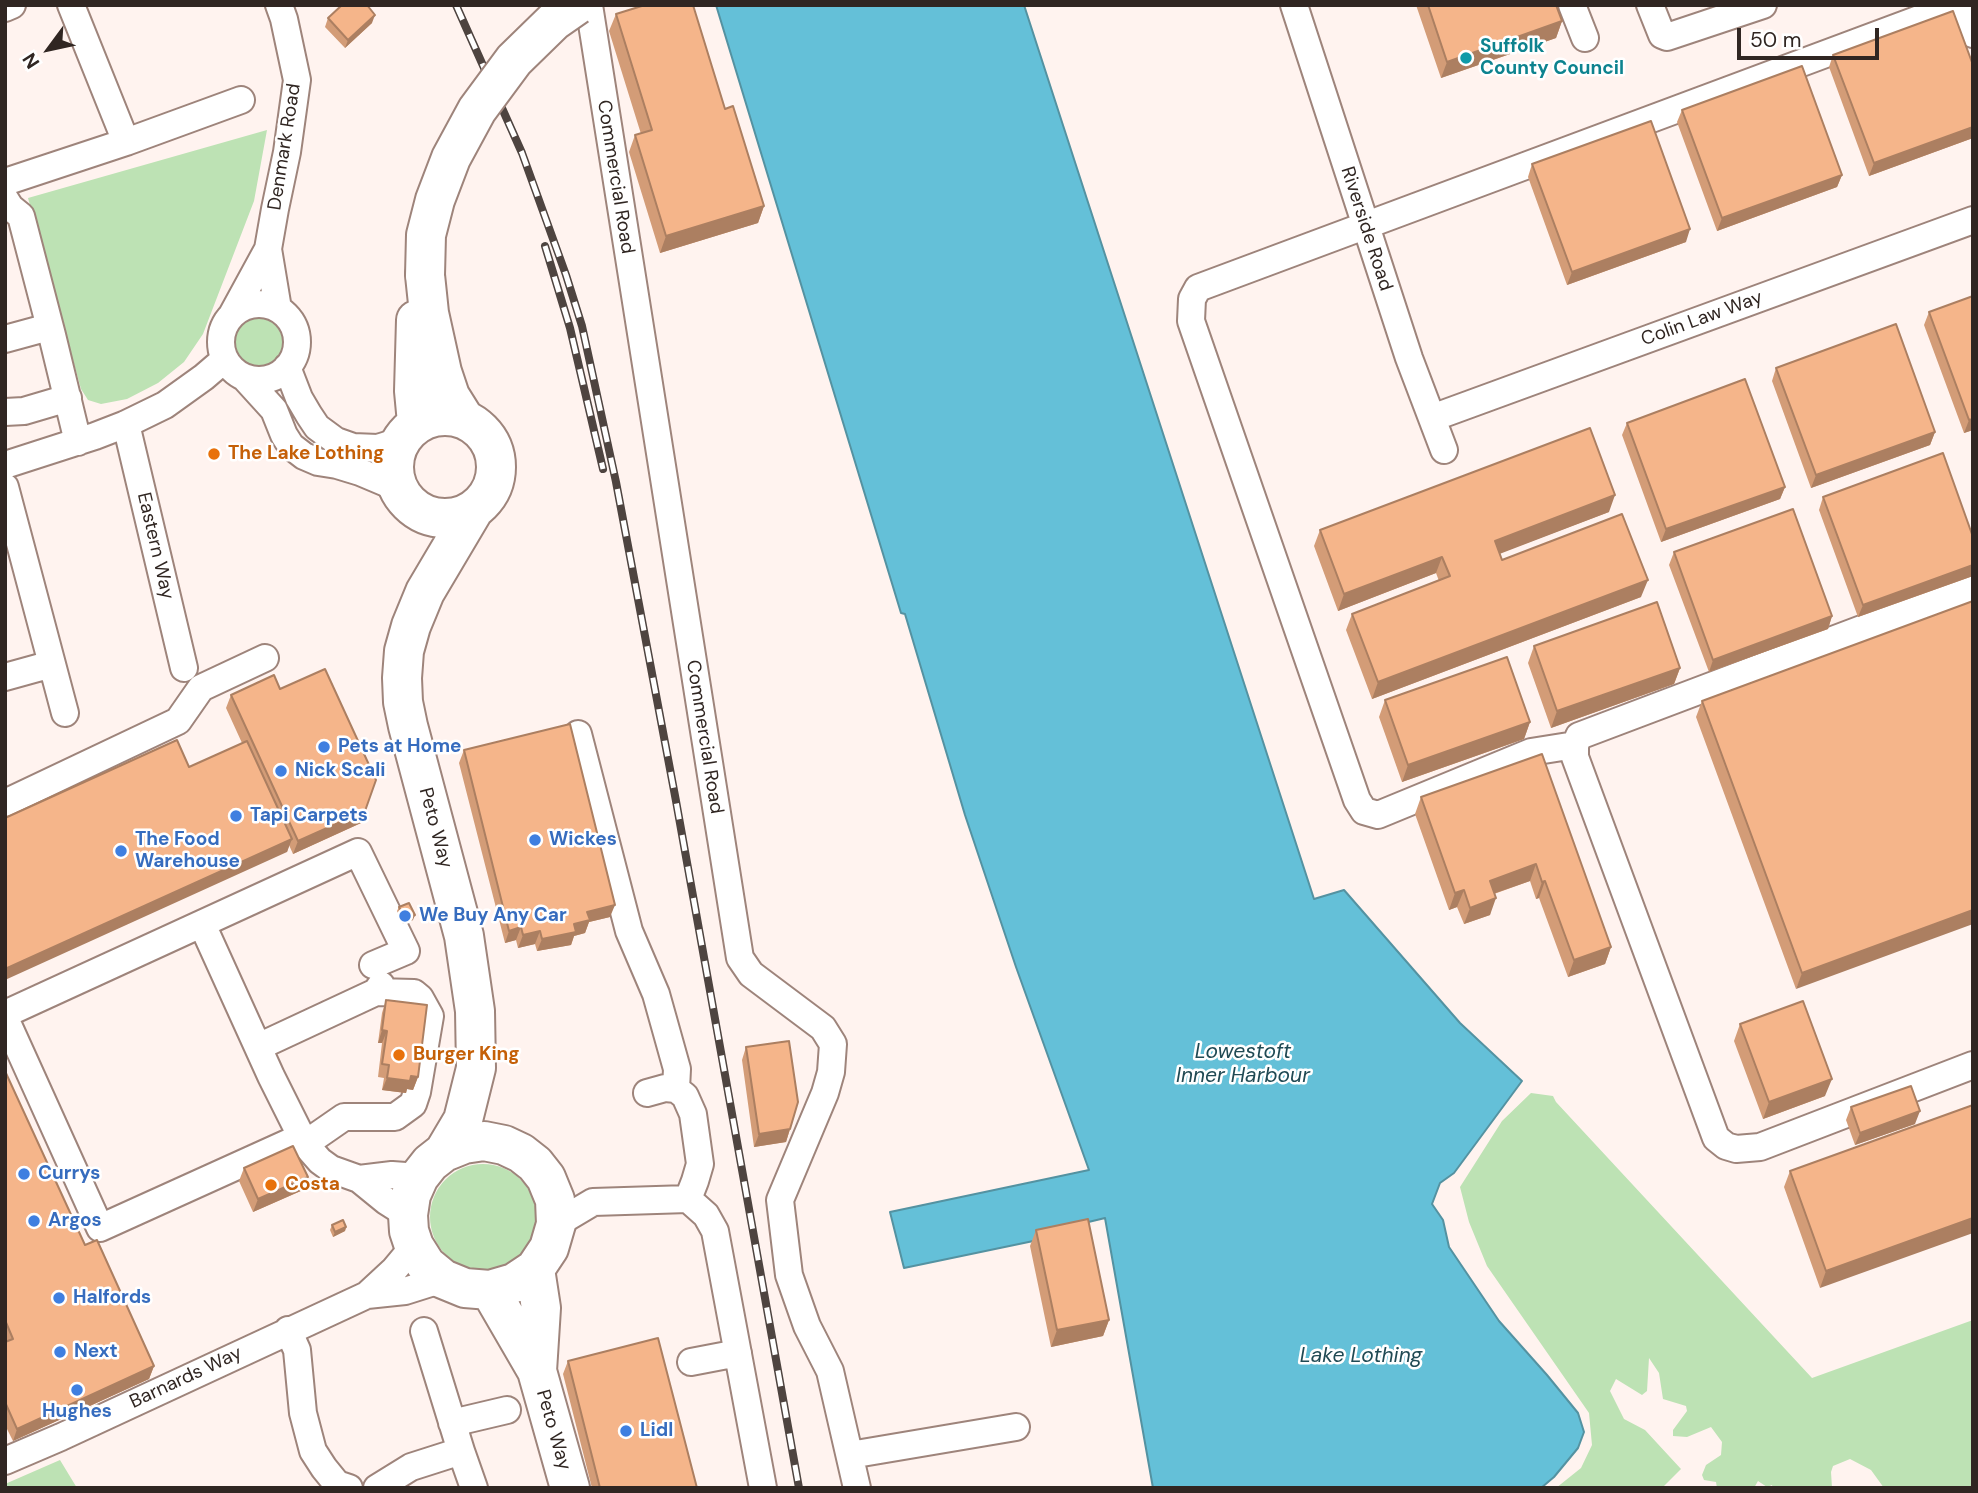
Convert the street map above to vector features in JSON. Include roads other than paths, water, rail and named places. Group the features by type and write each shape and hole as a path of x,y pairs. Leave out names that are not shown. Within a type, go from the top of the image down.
{"highway":[{"path":"465,420 450,396 429,313 425,275 426,235 435,200 451,158 477,110 514,60 554,21 577,5"},
{"path":"409,432 433,417 449,415 479,428 489,440 495,455 493,486 485,500 473,511 458,517 443,519 428,516 406,499 393,472 394,456 409,432 414,391 416,315 425,275"},
{"name":"Peto Way","path":"406,499 422,529 427,553 425,592"},
{"name":"Peto Way","path":"432,1164 463,1120 476,1068 475,1011 464,936 403,702 404,651 425,592 473,511"},
{"name":"Peto Way","path":"476,1068 491,1118 505,1145"},
{"path":"484,1142 505,1145 535,1164 546,1178 555,1200 556,1224 549,1248 535,1269 514,1283 490,1290 465,1288 443,1279 426,1265 411,1231 411,1195 432,1164 464,1144 484,1142"},
{"name":"Peto Way","path":"535,1269 541,1308 537,1371"},
{"name":"Peto Way","path":"490,1290 537,1371 570,1488"}],"street":[{"path":"5,8 12,5"},
{"path":"71,5 127,142"},
{"name":"Denmark Road","path":"232,315 268,249 287,152 297,80 279,5"},
{"name":"Commercial Road","path":"589,5 740,958 751,974 823,1028 833,1044 831,1072 825,1093 779,1200 789,1275 807,1326 830,1371 850,1455"},
{"name":"Riverside Road","path":"1294,5 1365,226 1444,450"},
{"path":"1572,5 1585,38"},
{"path":"1650,5 1662,35 1667,37 1720,12 1763,5"},
{"path":"1575,746 1531,752 1378,815 1364,811 1357,800 1191,321 1192,299 1198,288 1954,6 1967,17 1973,34"},
{"path":"78,442 21,216 6,199 127,142 241,100"},
{"name":"Colin Law Way","path":"1432,418 1973,220"},
{"name":"Denmark Road","path":"268,249 278,309"},
{"path":"5,465 126,424 165,405 204,377 235,368 260,380 275,376 287,368 295,356 297,343 295,329 289,318 267,304 242,307 225,324 221,348 235,368 274,410 291,446 304,456 360,472 406,499"},
{"path":"5,339 49,327"},
{"path":"287,368 299,398 317,427 336,441 353,447 378,448 409,432"},
{"path":"5,412 24,411 68,398"},
{"name":"Eastern Way","path":"126,424 184,668"},
{"path":"5,486 17,573 52,664 65,713"},
{"path":"1973,587 1579,736 1575,746 1575,757 1716,1138 1726,1146 1736,1149 1760,1147 1973,1065"},
{"path":"5,803 178,721 201,688 265,658"},
{"path":"5,677 52,664"},
{"path":"578,734 629,931 656,994 677,1069 676,1089"},
{"path":"258,1047 376,981 407,951 358,852 5,1016 100,1228 303,1141 344,1117 395,1117 413,1104 418,1092 430,1016 414,993 376,981"},
{"path":"202,924 258,1047 311,1153 331,1169 359,1179 386,1201 411,1231"},
{"path":"647,1093 665,1088 676,1089 685,1096 693,1114 700,1164 688,1199"},
{"path":"359,1179 391,1175 432,1164"},
{"path":"546,1178 593,1202 688,1199 706,1215 715,1231 763,1488"},
{"path":"556,1224 593,1202"},
{"name":"Barnards Way","path":"367,1295 394,1270 411,1231"},
{"name":"Barnards Way","path":"5,1461 367,1295 405,1291 443,1279"},
{"path":"288,1330 297,1350 303,1413 313,1451 337,1484 349,1488"},
{"path":"424,1331 474,1488"},
{"path":"691,1362 738,1353"},
{"path":"377,1488 411,1467 455,1433 507,1410"},
{"path":"858,1488 850,1455 1016,1427"}],"water":[{"name":"Lowestoft Inner Harbour","path":"716,5 1024,5 1314,899 1344,890 1460,1023 1522,1081 1454,1173 1440,1183 1432,1204 1443,1220 1449,1247 1499,1321 1578,1413 1584,1432 1578,1448 1541,1488 1153,1488 1105,1218 1043,1233 1043,1239 904,1268 890,1212 1089,1170 965,815"}],"railway":[{"path":"456,5 522,153 582,326 616,482 676,801 799,1488"},
{"path":"545,246 570,328 603,469"}],"place":[{"name":"Suffolk County Council","path":"1466,58"},
{"name":"The Lake Lothing","path":"214,454"},
{"name":"Pets at Home","path":"324,747"},
{"name":"Nick Scali","path":"281,771"},
{"name":"Tapi Carpets","path":"236,816"},
{"name":"Wickes","path":"535,840"},
{"name":"The Food Warehouse","path":"121,851"},
{"name":"We Buy Any Car","path":"405,916"},
{"name":"Burger King","path":"399,1055"},
{"name":"Currys","path":"24,1174"},
{"name":"Costa","path":"271,1185"},
{"name":"Argos","path":"34,1221"},
{"name":"Halfords","path":"59,1298"},
{"name":"Next","path":"60,1352"},
{"name":"Hughes","path":"77,1390"},
{"name":"Lidl","path":"626,1431"}],"water label":[{"name":"Lake Lothing","path":"1361,1356"}]}
